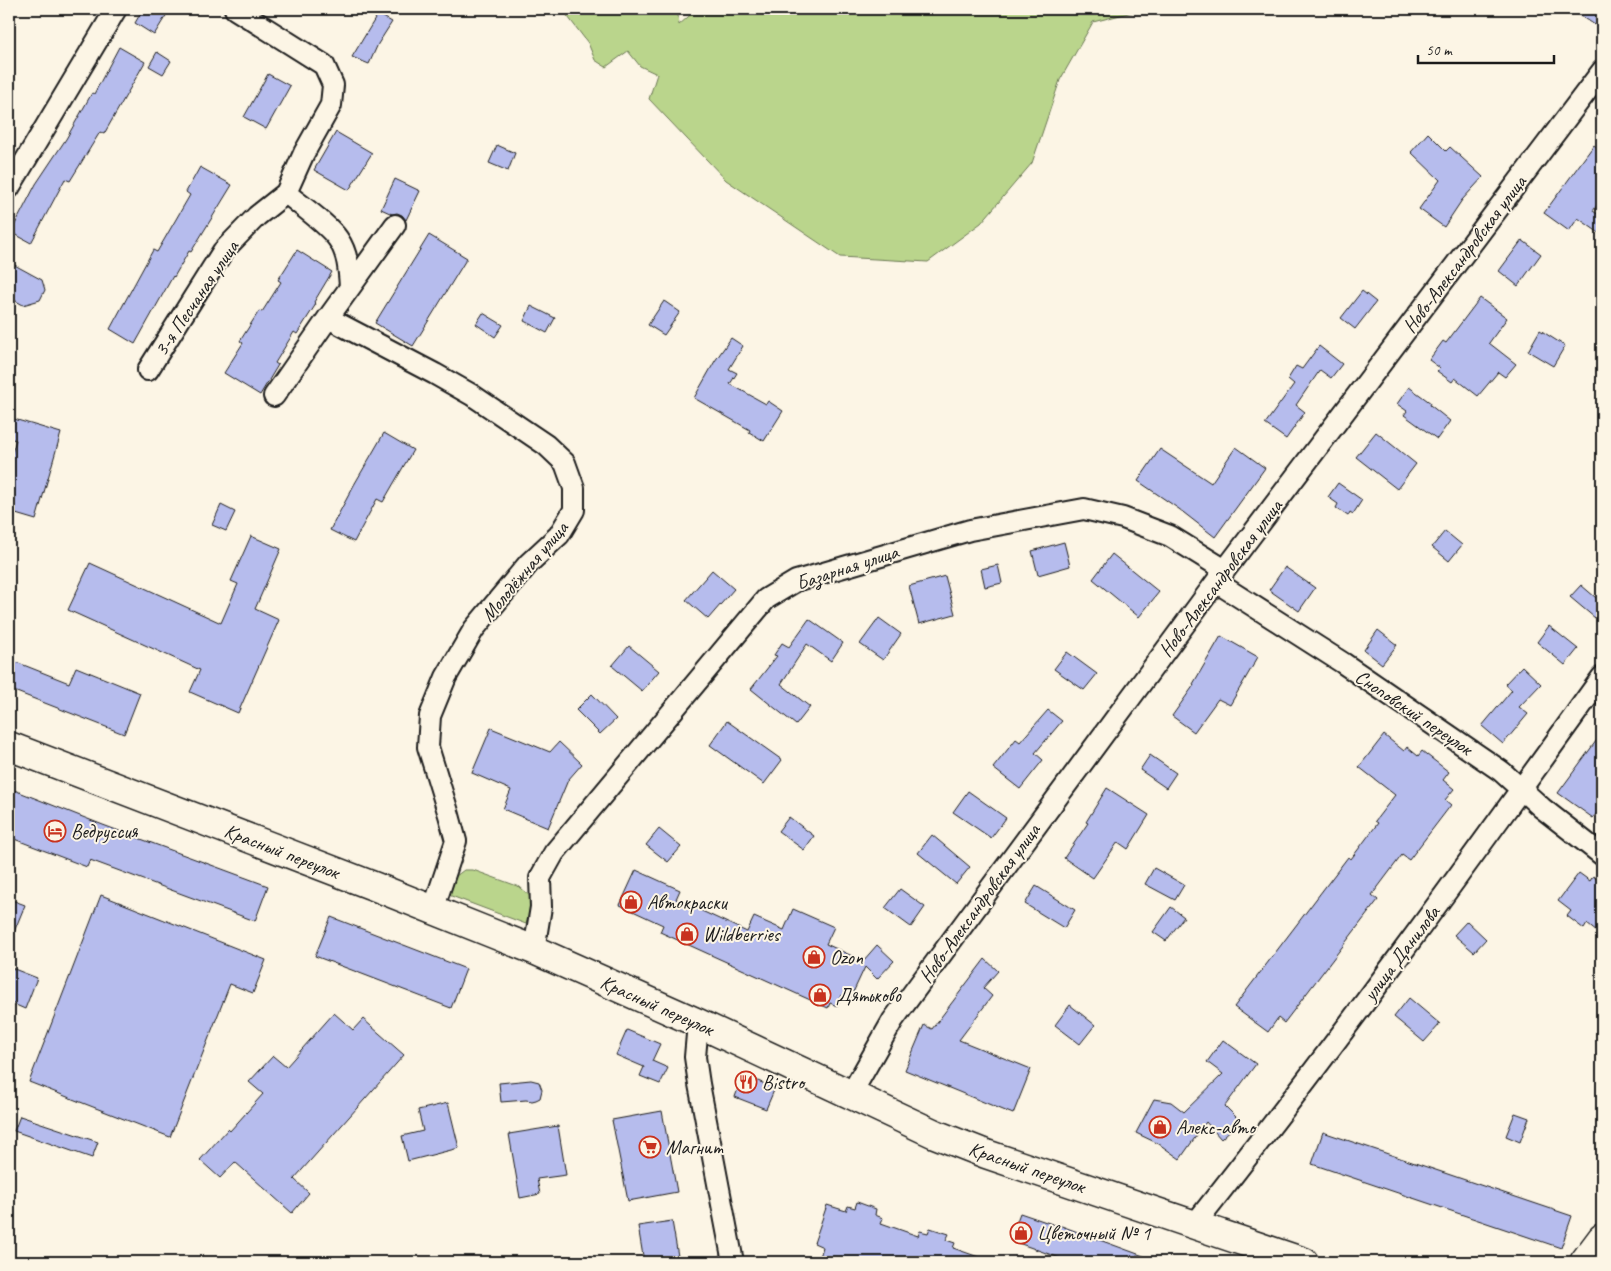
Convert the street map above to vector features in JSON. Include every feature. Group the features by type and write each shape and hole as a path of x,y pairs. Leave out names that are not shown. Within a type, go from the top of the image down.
{"main road":[{"name":"Красный переулок","path":"9,746 534,950 698,1023 935,1134 986,1154 1304,1262"},
{"path":"1584,1262 1602,1238"}],"street":[{"path":"9,188 116,9"},
{"name":"3-я Песчаная улица","path":"148,370 223,251 257,216 286,193 304,153 331,105 333,85 324,65 235,9"},
{"name":"Ново-Александровская улица","path":"851,1094 893,1020 1220,576 1602,70"},
{"path":"286,193 319,219 338,239 347,261 350,287"},
{"path":"274,396 395,226"},
{"name":"Молодёжная улица","path":"328,318 472,395 546,445 565,463 574,488 574,510 559,535 530,563 474,629 446,677 430,716 428,747 456,841 433,910"},
{"name":"Базарная улица","path":"534,950 541,908 540,878 554,853 766,599 796,581 970,530 1084,509 1123,518 1170,536 1220,576"},
{"name":"Сноповский переулок","path":"1220,576 1501,771 1542,808 1602,855"},
{"name":"улица Данилова","path":"1194,1225 1313,1073 1602,677"},
{"path":"698,1023 695,1057 733,1262"}],"green space":[{"path":"562,9 686,9 678,15 679,25 697,9 1144,9 1093,22 1060,80 1032,163 981,223 928,262 840,257 726,180 649,99 657,74 640,66 628,51 606,67 595,60 588,43"},
{"path":"464,870 473,870 520,887 532,898 526,924 446,894 448,882"}],"building":[{"path":"143,9 170,9 154,35 135,23"},
{"path":"1571,9 1602,9 1602,16 1595,25"},
{"path":"378,14 392,22 378,44 369,64 352,57"},
{"path":"119,47 145,62 104,134 100,132 70,181 65,179 31,243 11,232 36,184 66,139 92,93 94,94"},
{"path":"157,52 171,61 163,74 149,66"},
{"path":"268,74 290,86 266,129 244,117"},
{"path":"336,132 372,153 349,190 314,170"},
{"path":"1428,133 1446,151 1450,147 1483,177 1462,200 1444,227 1419,209 1440,180 1411,152"},
{"path":"497,145 515,153 508,171 489,163"},
{"path":"1594,145 1602,151 1602,198 1593,211 1602,217 1602,235 1578,218 1569,231 1544,213"},
{"path":"200,167 232,185 191,252 189,251 173,276 135,344 110,329 153,250 157,252 190,195 186,192"},
{"path":"395,179 420,191 406,220 402,215 392,214 381,209"},
{"path":"429,235 467,258 413,346 375,323"},
{"path":"1522,240 1541,254 1518,286 1499,271"},
{"path":"297,250 332,272 314,302 316,304 297,334 294,332 275,363 278,365 260,395 224,373 243,343 240,341 259,311 262,312 281,282 278,280"},
{"path":"9,262 42,280 45,290 40,300 23,305 9,297"},
{"path":"1362,291 1376,302 1355,329 1341,318"},
{"path":"1480,298 1507,318 1489,343 1516,364 1505,377 1498,372 1478,396 1455,378 1452,382 1437,371 1440,368 1429,360 1443,341 1446,343"},
{"path":"664,301 680,312 664,335 648,325"},
{"path":"531,306 555,318 547,333 524,321"},
{"path":"483,313 503,325 495,337 476,324"},
{"path":"1540,330 1565,346 1553,366 1528,351"},
{"path":"731,338 743,346 729,369 737,373 730,384 766,404 768,401 783,411 764,441 749,432 750,430 694,398 715,361"},
{"path":"1319,346 1342,364 1331,378 1320,370 1296,405 1305,412 1286,439 1265,424 1294,384 1288,379 1296,366 1302,369"},
{"path":"1409,387 1431,403 1430,405 1450,421 1437,439 1404,415 1407,411 1397,404"},
{"path":"14,419 61,433 36,520 9,512 9,463 16,440 9,438 9,436"},
{"path":"1376,432 1416,464 1397,489 1356,457"},
{"path":"384,433 413,450 383,502 377,499 354,542 330,530"},
{"path":"1236,447 1265,468 1215,537 1138,481 1160,449 1211,483"},
{"path":"1338,483 1362,500 1353,514 1350,512 1348,516 1336,508 1338,504 1328,497"},
{"path":"221,505 235,512 226,531 212,525"},
{"path":"1445,531 1462,545 1449,561 1432,547"},
{"path":"251,536 281,549 255,609 279,620 238,713 190,692 200,670 68,610 90,563 221,623 238,584 231,581"},
{"path":"1064,542 1070,566 1038,575 1032,551"},
{"path":"1112,554 1159,592 1139,617 1093,579"},
{"path":"998,565 1002,583 985,587 981,569"},
{"path":"1285,567 1315,588 1299,611 1269,590"},
{"path":"712,570 734,589 708,619 686,600"},
{"path":"945,576 955,614 919,624 909,586"},
{"path":"1581,585 1602,603 1602,609 1595,618 1570,597"},
{"path":"879,618 901,634 883,660 860,644"},
{"path":"809,619 843,643 831,661 807,644 781,684 810,707 796,725 751,689 777,656 774,655 782,643 789,647"},
{"path":"1549,626 1578,649 1565,665 1537,642"},
{"path":"1378,630 1397,645 1382,664 1364,650"},
{"path":"1221,636 1258,657 1230,705 1218,699 1194,732 1172,716 1194,685"},
{"path":"629,646 659,671 642,691 612,666"},
{"path":"1067,652 1097,674 1084,690 1054,669"},
{"path":"16,662 69,683 76,667 140,693 124,734 9,689 9,681"},
{"path":"1522,666 1541,684 1519,707 1528,714 1503,744 1482,726 1512,690 1505,684"},
{"path":"592,694 616,719 600,734 576,710"},
{"path":"1048,710 1062,721 1035,753 1043,760 1020,789 993,768 1016,739 1020,742"},
{"path":"727,721 782,760 764,784 710,745"},
{"path":"491,728 550,752 559,742 582,764 568,780 548,828 503,809 511,790 472,773"},
{"path":"1602,733 1602,806 1593,818 1558,793"},
{"path":"1384,735 1404,751 1407,747 1418,756 1422,751 1449,772 1443,780 1454,789 1445,800 1451,805 1409,860 1402,855 1372,895 1378,900 1284,1023 1278,1018 1268,1032 1234,1007 1348,857 1351,859 1378,823 1375,821 1395,795 1359,767"},
{"path":"1150,755 1176,773 1166,788 1140,770"},
{"path":"9,788 268,886 255,921 90,860 87,867 9,837"},
{"path":"1107,788 1149,815 1128,849 1118,842 1093,878 1064,858 1088,823 1086,822"},
{"path":"968,791 1006,818 991,838 953,812"},
{"path":"789,817 814,836 804,850 778,831"},
{"path":"659,829 681,847 668,862 646,845"},
{"path":"932,835 970,867 956,884 918,853"},
{"path":"1154,868 1184,885 1175,900 1145,884"},
{"path":"636,870 680,890 676,899 747,932 754,917 784,930 793,909 834,927 826,944 863,961 877,945 894,961 877,979 865,967 850,999 842,995 837,1006 830,1003 828,1008 660,932 663,925 620,905"},
{"path":"1579,873 1590,881 1593,876 1602,883 1602,936 1587,924 1584,929 1567,916 1571,911 1558,901"},
{"path":"1036,886 1075,910 1064,928 1025,904"},
{"path":"900,889 925,907 911,927 885,908"},
{"path":"101,895 266,960 253,993 230,984 170,1137 29,1082"},
{"path":"9,899 25,905 9,944"},
{"path":"1171,907 1184,917 1166,941 1153,932"},
{"path":"331,917 466,969 451,1008 315,956"},
{"path":"1467,921 1486,939 1474,952 1454,935"},
{"path":"985,959 998,971 983,988 992,996 959,1040 1031,1069 1013,1114 905,1070 924,1025 932,1029"},
{"path":"9,967 37,978 25,1009 9,1002"},
{"path":"1409,998 1440,1024 1424,1042 1394,1017"},
{"path":"1070,1005 1095,1025 1080,1044 1055,1025"},
{"path":"334,1013 353,1030 363,1019 404,1055 294,1179 309,1193 292,1213 235,1162 220,1178 200,1160 228,1129 230,1131 263,1094 249,1082 273,1056 286,1067"},
{"path":"627,1030 660,1044 652,1061 668,1068 660,1084 640,1076 644,1067 616,1055"},
{"path":"1223,1040 1256,1064 1225,1106 1240,1121 1221,1139 1206,1122 1180,1159 1159,1144 1136,1133 1154,1099 1171,1102 1184,1112 1223,1074 1207,1062"},
{"path":"743,1075 775,1088 766,1109 735,1097"},
{"path":"531,1080 539,1082 542,1090 540,1098 532,1101 501,1102 499,1083"},
{"path":"448,1103 459,1148 408,1161 402,1136 423,1131 418,1110"},
{"path":"662,1111 677,1192 628,1201 612,1120"},
{"path":"1515,1113 1529,1118 1520,1142 1506,1136"},
{"path":"20,1116 98,1142 92,1158 14,1131"},
{"path":"558,1126 566,1175 537,1179 540,1194 520,1198 509,1134"},
{"path":"1323,1132 1572,1216 1561,1248 1312,1164"},
{"path":"857,1202 876,1209 875,1215 883,1218 881,1223 918,1236 920,1231 928,1233 930,1228 949,1234 946,1240 955,1243 953,1248 987,1260 986,1262 834,1262 820,1257 823,1247 814,1243 827,1205 846,1211 848,1206 855,1208"},
{"path":"1020,1213 1056,1224 1157,1261 1071,1262 1010,1240"},
{"path":"672,1221 679,1262 644,1262 638,1226"}],"place":[{"name":"Ведруссия","path":"55,831"},
{"name":"Автокраски","path":"631,902"},
{"name":"Wildberries","path":"687,934"},
{"name":"Ozon","path":"814,957"},
{"name":"Дятьково","path":"820,995"},
{"name":"Bistro","path":"746,1082"},
{"name":"Алекс-авто","path":"1160,1127"},
{"name":"Магнит","path":"650,1147"},
{"name":"Цветочный № 1","path":"1021,1233"}]}
